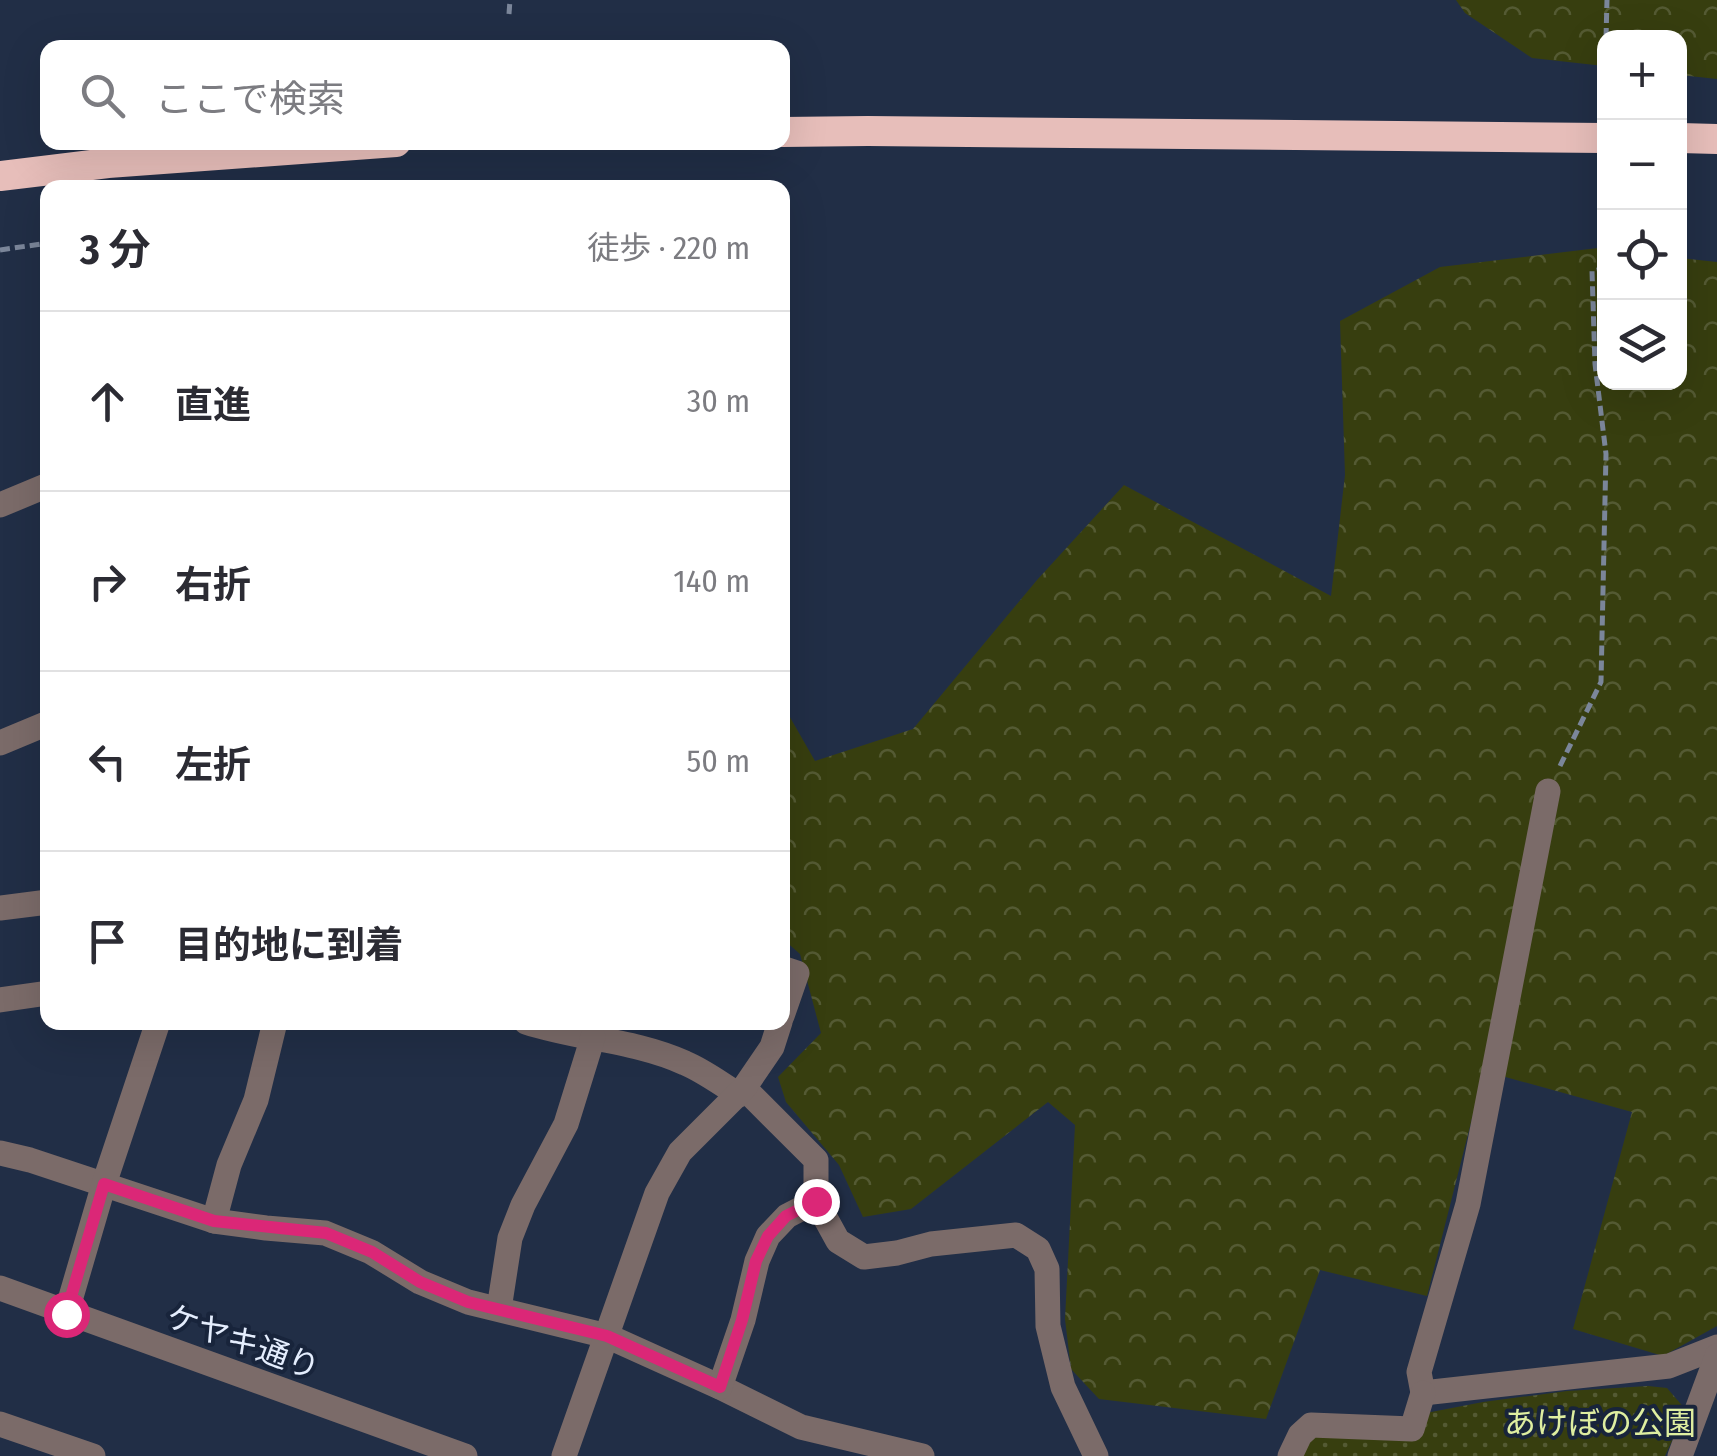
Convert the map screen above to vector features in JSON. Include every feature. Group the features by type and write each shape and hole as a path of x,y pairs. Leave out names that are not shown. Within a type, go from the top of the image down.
{"highway":[{"path":"790,132 1597,138"},
{"path":"1687,138 1717,139"},
{"path":"0,176 108,163 286,150"}],"street":[{"path":"0,505 40,488"},
{"path":"0,743 40,729"},
{"path":"1290,1456 1300,1435 1311,1425 1412,1429 1423,1393 1420,1372 1468,1204 1548,791"},
{"path":"0,908 40,903"},
{"path":"790,971 797,973 790,993"},
{"path":"0,1000 40,994"},
{"path":"66,1314 155,1030"},
{"path":"214,1221 229,1165 256,1100 273,1030"},
{"path":"551,1030 653,1051 741,1091 816,1160 816,1201 838,1241 864,1258 931,1244 1016,1235 1038,1249 1047,1269 1048,1326 1063,1386 1096,1456"},
{"path":"564,1456 656,1193 680,1152 741,1091 772,1047 777,1030"},
{"path":"499,1308 510,1238 566,1124 593,1037"},
{"path":"0,1153 214,1221 326,1233 372,1252 420,1282 468,1302 607,1336 801,1427 922,1456"},
{"path":"720,1387 756,1261 768,1236 786,1216 816,1201"},
{"name":"ケヤキ通り","path":"0,1288 465,1456"},
{"path":"1423,1393 1669,1366 1717,1347"},
{"path":"1680,1456 1717,1356"},
{"path":"0,1424 93,1456"}],"path":[{"path":"509,14 510,0"},
{"path":"1606,0 1606,30"},
{"path":"0,250 40,244"},
{"path":"1548,791 1601,682 1606,454 1595,364 1592,271 1597,270"}],"green space":[{"path":"1456,0 1717,0 1717,79 1687,76 1687,30 1597,30 1597,65 1532,58 1465,13"},
{"path":"1597,248 1597,390 1687,390 1687,259 1717,262 1717,1326 1663,1356 1573,1329 1632,1112 1484,1071 1427,1296 1320,1270 1266,1419 1099,1399 1071,1369 1065,1319 1075,1125 1048,1102 911,1209 863,1217 839,1165 786,1102 778,1077 821,1033 800,954 790,945 790,717 815,761 913,729 1037,580 1124,485 1331,596 1345,475 1340,321 1440,267"},
{"name":"あけぼの公園","path":"1648,1386 1667,1388 1686,1410 1665,1456 1301,1456 1308,1440 1317,1434 1483,1402"}],"route":[{"path":"66,1314 104,1184 214,1221 326,1233 372,1252 420,1282 468,1302 607,1336 720,1387 756,1261 768,1236 786,1216 816,1201"}]}
